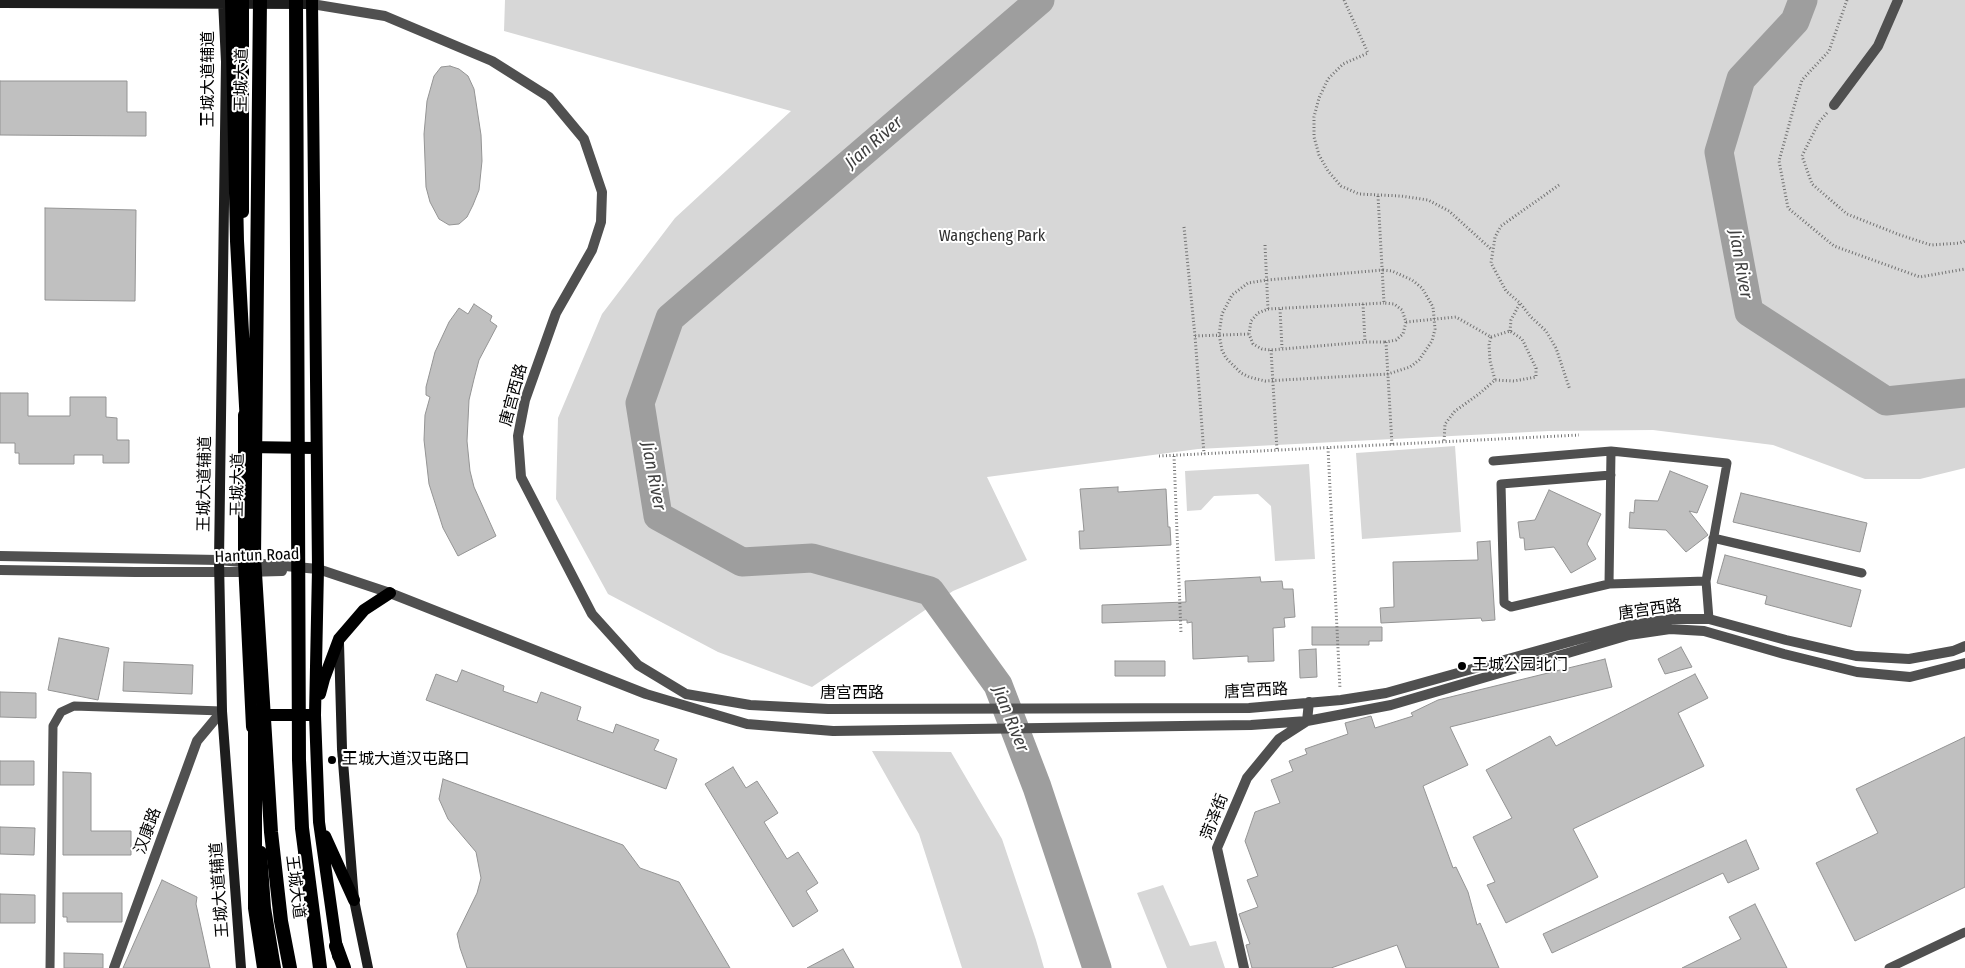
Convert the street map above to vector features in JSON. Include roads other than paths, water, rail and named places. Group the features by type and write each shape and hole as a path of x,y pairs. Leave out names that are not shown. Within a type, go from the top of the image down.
{"highway":[{"name":"王城大道","path":"260,0 248,564 271,832 290,968"},
{"name":"王城大道","path":"297,0 299,760 302,828 320,968"},
{"path":"233,2 237,241 248,564 255,908 264,968"},
{"path":"336,946 342,968"}],"main road":[{"name":"唐宫西路","path":"297,0 312,2"},
{"path":"233,2 243,151 244,447 251,715 265,908 275,968"},
{"name":"王城大道辅道","path":"233,2 226,62 220,560 222,711 241,968"},
{"path":"0,3 312,2 315,448 318,569 314,715 319,822 336,946"},
{"path":"226,62 243,151"},
{"path":"244,447 315,448"},
{"path":"314,715 324,679 339,639 364,610 390,593"},
{"path":"339,639 342,749 354,900 368,968"},
{"path":"251,715 314,715"},
{"path":"319,822 354,900"}],"street":[{"path":"1834,105 1878,46 1898,0"},
{"name":"唐宫西路","path":"312,2 385,16 492,61 549,97 584,139 602,192 600,222 592,250 556,313 525,400 518,436 521,477 592,614 638,665 686,694 750,706 828,709 1249,708 1341,700 1386,693 1630,625 1672,619 1709,619 1786,640 1856,656 1910,659 1953,651 1965,646"},
{"name":"Hantun Road","path":"0,556 220,560 318,569"},
{"name":"Hantun Road","path":"0,570 221,572 248,564"},
{"name":"唐宫西路","path":"318,569 390,593 646,694 747,724 833,731 1251,725 1307,721 1391,705 1630,635 1670,629 1704,631 1784,654 1857,672 1910,677 1965,663"},
{"path":"1307,721 1309,702"},
{"name":"汉康路","path":"114,968 197,741 222,711"},
{"name":"菏泽街","path":"1244,968 1217,848 1247,778 1279,739 1307,721"}],"lane":[{"path":"1609,584 1611,451"},
{"path":"1493,461 1611,451 1727,463 1706,581 1709,619"},
{"path":"1611,475 1501,484 1504,603 1511,607 1609,584 1706,581"},
{"path":"1714,538 1862,573"},
{"path":"50,968 53,726 61,712 74,706 222,711"},
{"path":"1889,968 1965,932"}],"waterway":[{"name":"Jian River","path":"1040,0 670,318 640,403 658,516 742,562 812,558 930,591 998,685 1037,787 1097,968"},
{"name":"Jian River","path":"1803,0 1795,21 1741,79 1719,152 1749,312 1886,401 1965,393"}],"place":[{"name":"王城公园北门","path":"1462,666"},
{"name":"王城大道汉屯路口","path":"332,760"}],"park label":[{"name":"Wangcheng Park","path":"992,237"}]}
